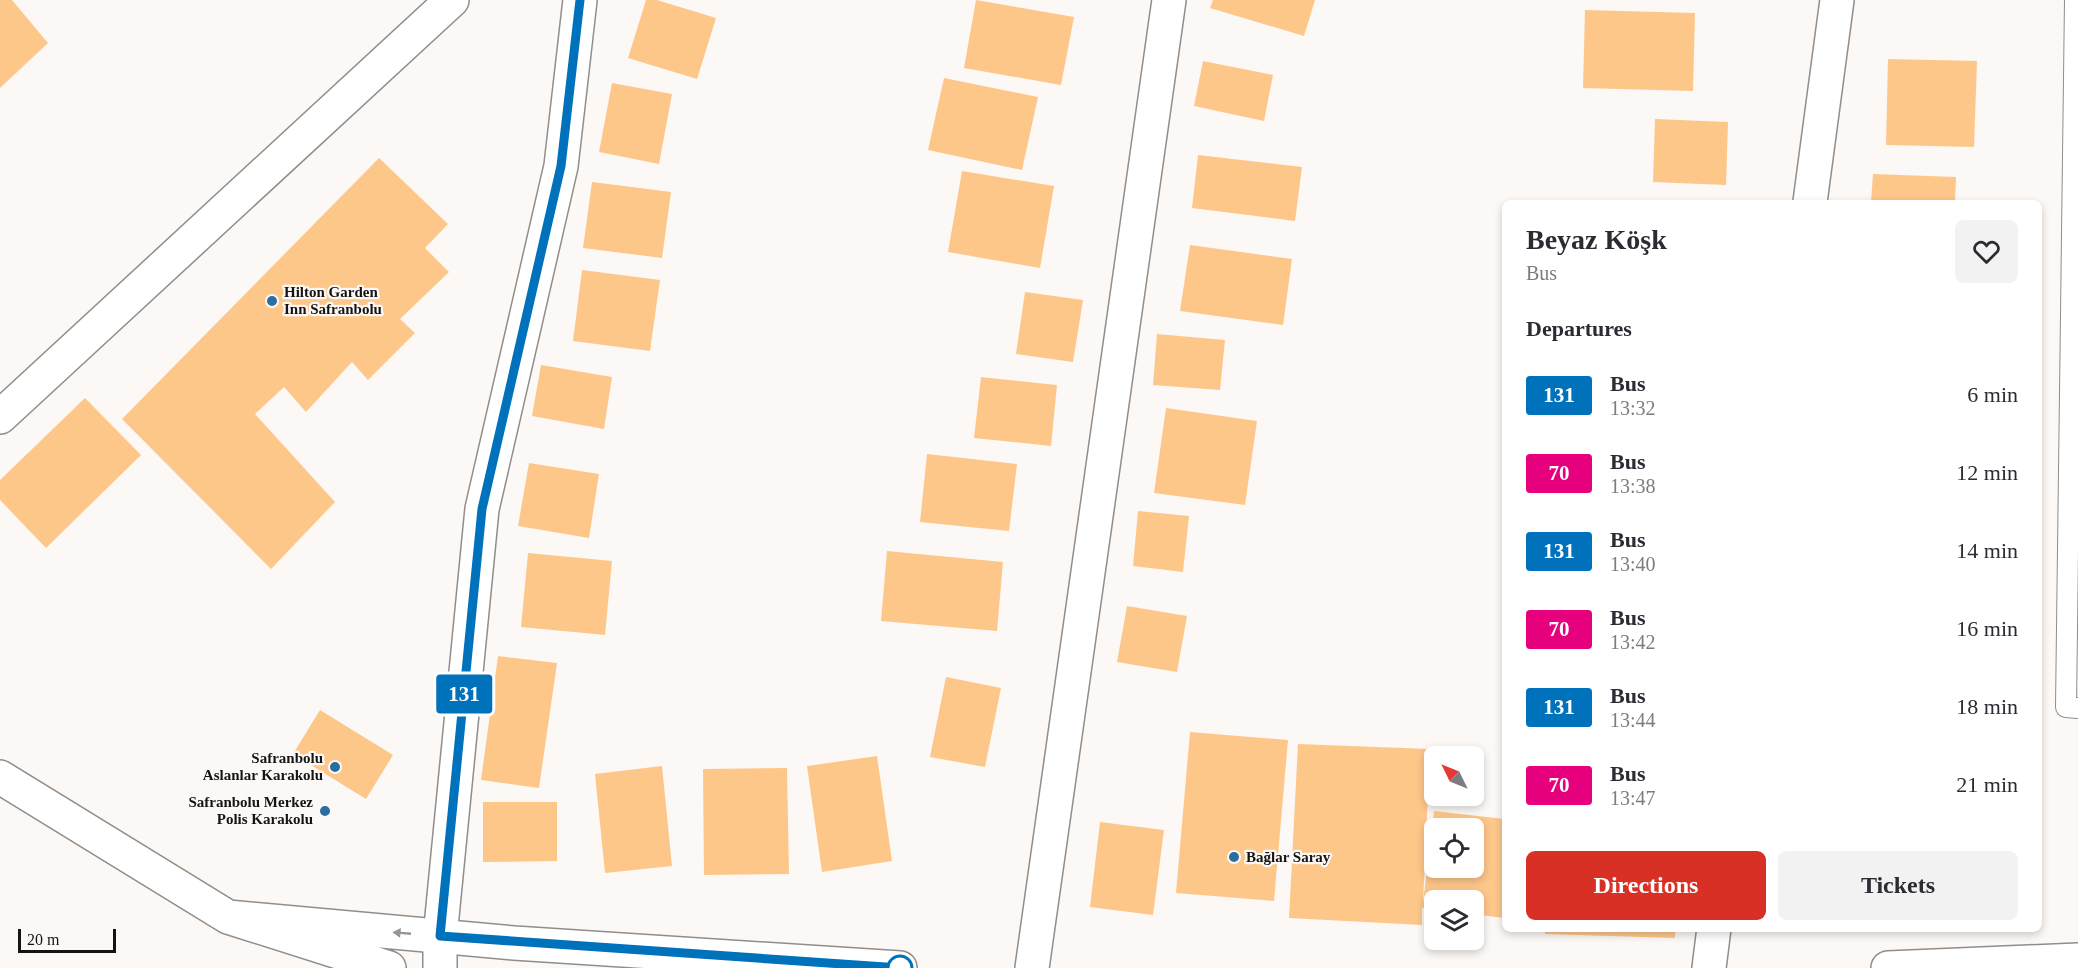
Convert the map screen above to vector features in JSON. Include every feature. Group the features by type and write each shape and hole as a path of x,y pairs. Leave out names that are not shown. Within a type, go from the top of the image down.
{"street":[{"path":"0,417 452,0"},
{"path":"440,952 482,509 561,166 580,0"},
{"path":"1032,968 1169,0"},
{"path":"1810,200 1837,0"},
{"path":"0,777 228,917 389,968"},
{"path":"228,917 440,952 900,968"},
{"path":"1709,968 1714,932"},
{"path":"1888,968 2078,960"}],"lane":[{"path":"2075,0 2066,707 2078,708"}],"building":[{"path":"0,0 12,0 48,43 0,88"},
{"path":"646,0 657,0 716,18 697,79 628,58"},
{"path":"976,0 1074,17 1061,85 964,68"},
{"path":"1213,0 1315,0 1304,36 1210,8"},
{"path":"1585,10 1695,13 1693,91 1583,88"},
{"path":"1888,59 1977,61 1974,147 1886,145"},
{"path":"1203,61 1273,75 1264,121 1194,106"},
{"path":"944,78 1038,97 1022,170 928,150"},
{"path":"612,83 672,94 659,164 599,152"},
{"path":"1655,119 1728,122 1726,185 1653,182"},
{"path":"1198,155 1302,167 1295,221 1192,208"},
{"path":"379,158 448,224 425,248 449,272 400,319 415,333 368,380 352,362 306,412 284,387 255,414 335,502 271,569 122,419"},
{"path":"962,171 1054,186 1040,268 948,252"},
{"path":"1873,174 1956,177 1955,200 1871,200"},
{"path":"592,182 671,192 662,258 583,248"},
{"path":"1190,245 1292,259 1283,325 1180,311"},
{"path":"582,270 660,280 650,351 573,341"},
{"path":"1025,292 1083,300 1073,362 1016,354"},
{"path":"1157,334 1225,340 1220,390 1153,385"},
{"path":"541,365 612,377 604,429 532,416"},
{"path":"981,377 1057,385 1051,446 974,438"},
{"path":"85,398 141,455 46,548 0,500 0,480"},
{"path":"1166,408 1257,421 1245,505 1154,493"},
{"path":"927,454 1017,464 1009,531 920,522"},
{"path":"529,463 599,474 589,538 518,526"},
{"path":"1138,511 1189,516 1183,572 1133,566"},
{"path":"887,551 1003,562 997,631 881,621"},
{"path":"528,553 612,561 605,635 521,627"},
{"path":"1127,606 1187,616 1177,672 1117,662"},
{"path":"498,656 557,663 539,788 481,780"},
{"path":"946,677 1001,688 985,767 930,757"},
{"path":"320,710 393,755 366,799 293,754"},
{"path":"1190,732 1288,740 1274,901 1176,893"},
{"path":"1298,744 1424,749 1424,806 1427,806 1427,818 1424,818 1424,908 1422,908 1422,925 1289,918"},
{"path":"877,756 892,861 822,872 807,766"},
{"path":"662,766 672,866 605,873 595,774"},
{"path":"787,768 789,874 704,875 703,769"},
{"path":"483,802 557,802 557,861 483,862"},
{"path":"1434,811 1502,819 1502,918 1484,915 1484,890 1425,890 1426,878 1484,878 1484,818 1433,818"},
{"path":"1100,822 1164,830 1153,915 1090,907"},
{"path":"1545,932 1675,932 1675,938 1545,934"}],"bus line":[{"name":"131","path":"580,0 561,166 482,509 440,936 514,943 900,968"}],"place":[{"name":"Hilton Garden Inn Safranbolu","path":"272,301"},
{"name":"Safranbolu Aslanlar Karakolu","path":"335,767"},
{"name":"Safranbolu Merkez Polis Karakolu","path":"325,811"},
{"name":"Bağlar Saray","path":"1234,857"}]}
